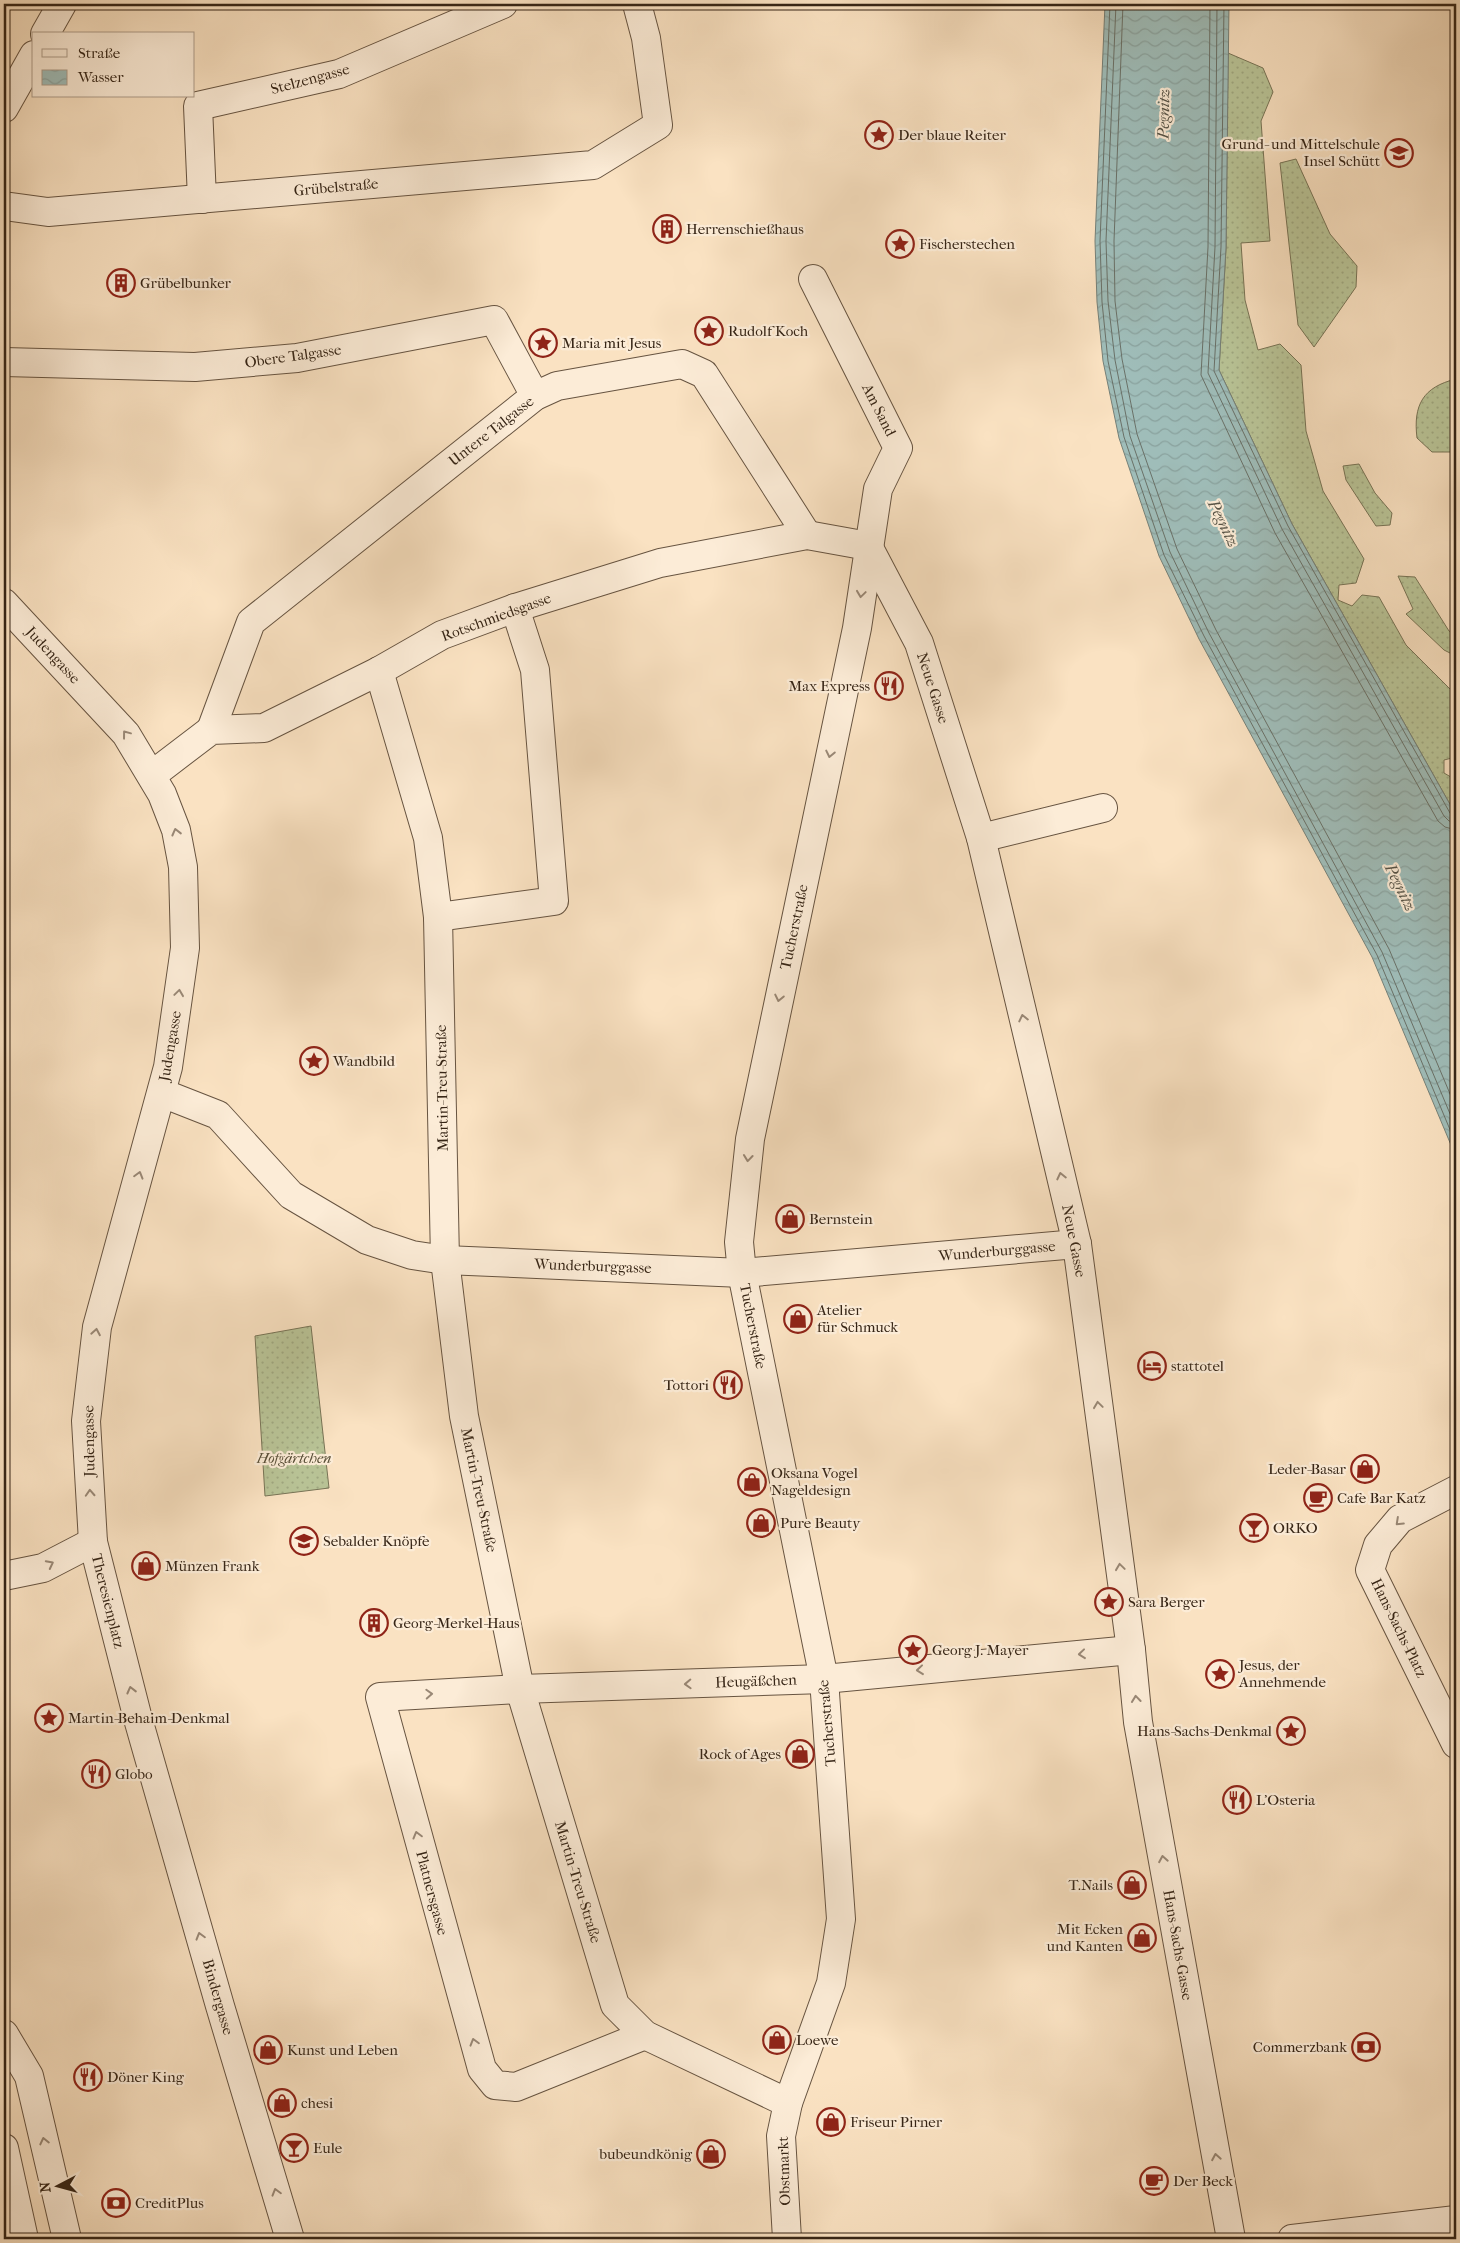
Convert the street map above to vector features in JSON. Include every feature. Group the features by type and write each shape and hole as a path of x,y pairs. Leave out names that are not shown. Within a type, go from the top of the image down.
{"street":[{"path":"47,32 62,4"},
{"name":"Stelzengasse","path":"202,199 198,106 339,74 503,4"},
{"name":"Grübelstraße","path":"4,206 48,212 593,164 658,125 646,38 637,4"},
{"path":"4,108 32,59"},
{"name":"Am Sand","path":"813,279 898,448 878,489 868,546"},
{"name":"Obere Talgasse","path":"4,362 195,367 288,359 494,320 535,396"},
{"name":"Untere Talgasse","path":"211,730 252,622 535,396 557,386 682,364 704,374 807,535"},
{"name":"Rotschmiedsgasse","path":"211,730 264,728 378,671 442,635 516,608 660,563 807,535 868,546"},
{"name":"Neue Gasse","path":"868,546 919,643 981,838 1077,1244 1130,1650"},
{"name":"Tucherstraße","path":"788,2103 831,1983 841,1919 824,1679 742,1273 739,1242 750,1139 857,628 868,546"},
{"name":"Judengasse","path":"4,603 126,734 162,794 176,830 182,867 185,948 168,1067 96,1326 92,1353 86,1421 93,1542"},
{"path":"438,917 554,901 535,670 516,608"},
{"name":"Martin-Treu-Straße","path":"378,671 428,838 438,917 445,1260 464,1416 520,1689 615,2005 645,2035 788,2103"},
{"path":"152,775 211,730"},
{"path":"981,838 1103,808"},
{"name":"Wunderburggasse","path":"162,1093 218,1115 291,1195 367,1240 412,1255 445,1260 742,1273 1077,1244"},
{"name":"Hans-Sachs-Platz","path":"1456,1490 1400,1519 1378,1545 1370,1570 1456,1744"},
{"name":"Theresienplatz","path":"4,1576 43,1568 93,1542 148,1754"},
{"name":"Heugäßchen","path":"380,1697 520,1689 824,1679 1130,1650"},
{"name":"Hans-Sachs-Gasse","path":"1130,1650 1138,1722 1231,2239"},
{"name":"Platnersgasse","path":"380,1697 482,2069 495,2085 516,2087 645,2035"},
{"name":"Bindergasse","path":"148,1754 220,2006 290,2239"},
{"path":"4,2034 29,2076 67,2239"},
{"name":"Obstmarkt","path":"787,2239 781,2136 788,2103"},
{"path":"4,2148 24,2239"},
{"path":"1292,2239 1456,2220"}],"green space":[{"path":"1228,53 1263,68 1273,92 1261,121 1270,241 1241,243 1245,300 1258,350 1280,344 1301,365 1306,431 1323,491 1364,559 1356,583 1339,585 1338,600 1352,606 1362,595 1379,597 1406,645 1456,695 1456,757 1444,760 1444,773 1456,780 1456,815 1292,524 1219,370 1226,248"},
{"path":"1296,159 1330,234 1357,266 1356,287 1314,347 1298,325 1280,163"},
{"path":"1456,379 1456,452 1432,452 1417,438 1416,426 1419,407 1428,392 1445,382"},
{"path":"1359,464 1375,493 1392,513 1390,525 1376,526 1346,480 1343,466"},
{"path":"1398,576 1415,577 1449,631 1456,635 1456,656 1444,650 1406,614 1413,609"},
{"name":"Hofgärtchen","path":"311,1326 329,1488 265,1496 255,1336"}],"water":[{"name":"Pegnitz","path":"1105,4 1229,4 1226,248 1219,370 1292,524 1456,815 1456,1163 1451,1145 1372,957 1199,639 1159,556 1119,438 1103,361 1097,302 1095,241"}],"place":[{"name":"Der blaue Reiter","path":"879,135"},
{"name":"Grund- und Mittelschule Insel Schütt","path":"1399,153"},
{"name":"Herrenschießhaus","path":"667,229"},
{"name":"Fischerstechen","path":"900,244"},
{"name":"Grübelbunker","path":"121,283"},
{"name":"Rudolf Koch","path":"709,331"},
{"name":"Maria mit Jesus","path":"543,343"},
{"name":"Max Express","path":"889,686"},
{"name":"Wandbild","path":"314,1061"},
{"name":"Bernstein","path":"790,1219"},
{"name":"Atelier für Schmuck","path":"798,1319"},
{"name":"stattotel","path":"1152,1366"},
{"name":"Tottori","path":"728,1385"},
{"name":"Leder-Basar","path":"1365,1469"},
{"name":"Oksana Vogel Nageldesign","path":"752,1482"},
{"name":"Cafe Bar Katz","path":"1318,1498"},
{"name":"Pure Beauty","path":"761,1523"},
{"name":"ORKO","path":"1254,1528"},
{"name":"Sebalder Knöpfe","path":"304,1541"},
{"name":"Münzen Frank","path":"146,1566"},
{"name":"Sara Berger","path":"1109,1602"},
{"name":"Georg-Merkel-Haus","path":"374,1623"},
{"name":"Georg J. Mayer","path":"913,1650"},
{"name":"Jesus, der Annehmende","path":"1220,1674"},
{"name":"Martin-Behaim-Denkmal","path":"49,1718"},
{"name":"Hans-Sachs-Denkmal","path":"1291,1731"},
{"name":"Rock of Ages","path":"800,1754"},
{"name":"Globo","path":"96,1774"},
{"name":"L'Osteria","path":"1237,1800"},
{"name":"T.Nails","path":"1132,1885"},
{"name":"Mit Ecken und Kanten","path":"1142,1938"},
{"name":"Loewe","path":"777,2040"},
{"name":"Commerzbank","path":"1366,2047"},
{"name":"Kunst und Leben","path":"268,2050"},
{"name":"Döner King","path":"88,2077"},
{"name":"chesi","path":"282,2103"},
{"name":"Friseur Pirner","path":"831,2122"},
{"name":"Eule","path":"294,2148"},
{"name":"bubeundkönig","path":"711,2154"},
{"name":"Der Beck","path":"1154,2181"},
{"name":"CreditPlus","path":"116,2203"}]}
